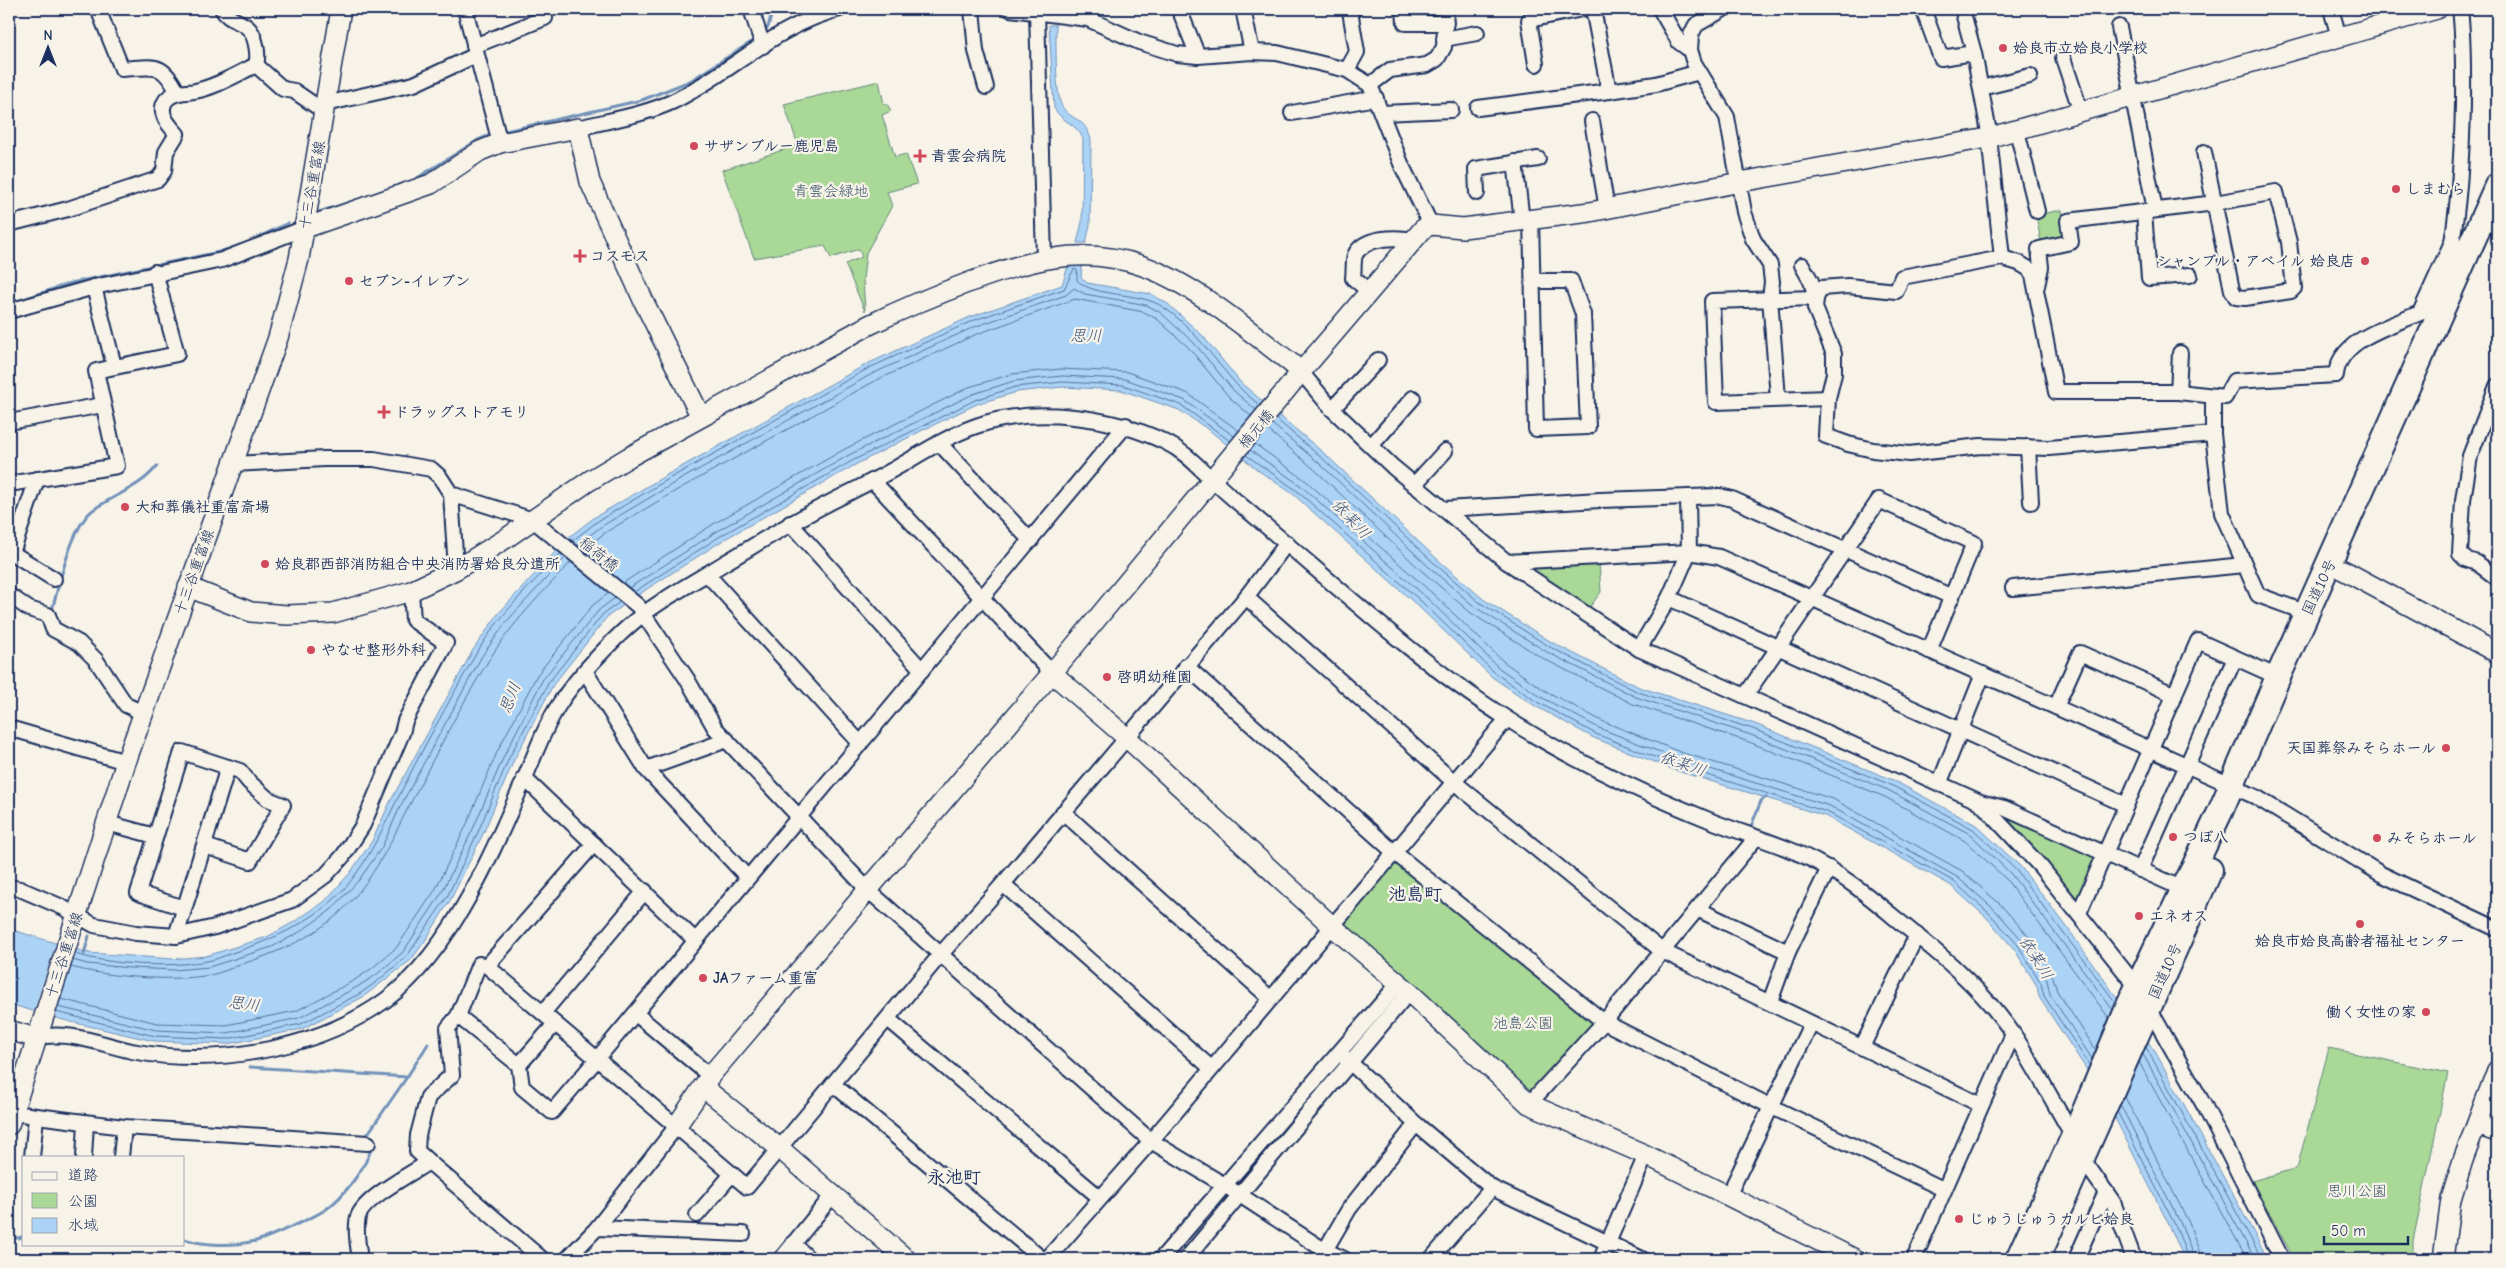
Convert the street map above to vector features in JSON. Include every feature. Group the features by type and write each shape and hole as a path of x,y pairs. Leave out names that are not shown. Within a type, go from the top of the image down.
{"highway":[{"name":"国道10号","path":"2140,1004 2183,888 2238,789 2278,677 2307,613 2460,246 2497,186"},
{"name":"国道10号","path":"2018,1259 2083,1128 2238,789 2343,570 2497,224"},
{"name":"国道10号","path":"2038,1259 2082,1158 2083,1128"}],"street":[{"path":"98,9 122,69 156,67 163,70 169,76 178,93"},
{"path":"9,224 68,209 158,179 164,171 166,152 177,134 166,121 164,107 167,100 178,93 196,91 256,65 258,60 255,41 248,28 226,16 222,9"},
{"name":"十三谷重富線","path":"11,1119 126,762 278,338 305,228 341,9"},
{"path":"465,9 498,135"},
{"path":"256,65 283,89 294,91 316,106 326,105 414,84 475,50 545,18 541,9"},
{"path":"751,9 763,44"},
{"path":"9,311 155,272 222,260 269,244 305,228 431,184 480,151 498,135 578,128 646,112 674,100 795,25 813,17 840,9"},
{"path":"972,9 976,51 986,87"},
{"path":"1010,9 1088,19 1139,42 1177,54 1198,56 1252,52 1278,53 1347,70 1373,91 1402,166 1431,226 1463,228 1607,209 1740,182 1988,138 2339,37 2404,14 2438,9"},
{"path":"1179,9 1198,56"},
{"path":"1243,9 1252,52"},
{"path":"1404,9 1405,23 1446,24"},
{"path":"1292,112 1373,91 1390,70 1427,65 1437,59 1444,47 1446,9"},
{"path":"1536,64 1529,20 1582,9"},
{"path":"1593,9 1609,91"},
{"path":"1660,9 1679,42 1690,50"},
{"path":"1724,9 1696,26 1691,35 1690,50 1694,63 1727,117 1744,212 1753,239 1770,265 1772,282 1770,298 1778,398"},
{"path":"1923,9 1941,58 1974,53"},
{"path":"1962,9 1974,53 1988,127 2002,258"},
{"path":"2331,9 2339,37"},
{"path":"2213,434 2049,448 1981,446 1909,454 1848,444 1826,436 1828,398 1834,374 1834,354 1815,308 1816,298 1821,288 1848,286 1896,291 1902,277 2002,258 2028,269 2033,275 2056,392 2178,392 2225,398 2234,381 2336,375 2337,365 2358,341 2420,313 2460,246 2464,40 2460,9"},
{"path":"1347,70 1357,52 1350,11"},
{"path":"1037,12 1044,258"},
{"path":"2119,27 2133,96 2149,211 2149,278 2190,275"},
{"path":"1444,39 1477,34"},
{"path":"2063,58 2081,112"},
{"path":"1478,108 1656,84 1700,72"},
{"path":"1981,88 2030,76"},
{"path":"1382,112 1451,110"},
{"path":"1592,121 1607,209"},
{"path":"578,128 590,182 644,302 701,417"},
{"path":"2017,130 2037,211"},
{"path":"2036,288 2041,267 2039,249 2071,242 2068,221 2215,203 2276,192 2289,242 2294,288 2290,291 2245,298 2236,296 2232,290 2215,203 2204,152"},
{"path":"1476,193 1476,169 1538,158"},
{"path":"1515,162 1526,220 1533,281 1536,429 1588,427 1583,314 1571,281 1533,281"},
{"name":"楠元橋","path":"676,1127 706,1081 1052,673 1413,240 1423,229 1431,226"},
{"path":"1370,292 1353,278 1355,255 1362,246 1383,239 1398,237 1413,240"},
{"path":"188,588 252,612 287,616 333,613 411,591 456,570 537,524 589,481 701,417 903,308 1018,264 1044,258 1091,255 1143,266 1171,279 1222,311 1414,485 1507,562 1639,649 1940,782 1980,802 2004,808 2104,855 2183,888"},
{"path":"1802,265 1811,281 1816,298"},
{"path":"9,484 118,466 96,371 177,354 155,272"},
{"path":"94,287 114,366"},
{"path":"1816,298 1712,301 1716,402 1778,398 1828,398"},
{"path":"2178,392 2180,353"},
{"path":"1332,409 1378,360"},
{"path":"2497,386 2470,456 2460,533 2460,554 2465,559 2478,563 2497,578"},
{"path":"2213,397 2213,434 2222,513 2244,565 2258,595 2307,613"},
{"path":"1371,446 1413,398"},
{"path":"9,422 104,405"},
{"path":"9,1030 36,1038 53,1034 143,1053 181,1056 240,1055 284,1045 332,1030 374,1008 402,987 422,966 464,904 485,867 559,704 585,671 641,609 707,574 790,523 873,481 939,443 979,424 1016,418 1053,416 1094,419 1126,426 1166,442 1188,455 1216,477 1287,544 1355,604 1420,656 1507,719 1627,785 1755,839 1797,852 1829,868 1960,970 2013,1034 2083,1128"},
{"path":"458,1016 518,1065 522,1086 552,1112 636,1014 746,877 982,600 1126,426"},
{"path":"939,443 1031,541"},
{"path":"2028,447 2031,502"},
{"path":"1414,485 1445,451"},
{"path":"233,464 324,459 374,459 431,470 440,477 451,494 456,570"},
{"path":"37,480 11,552 54,579"},
{"path":"873,481 1052,673 1126,737 1332,926 1404,988 1529,1104 1646,1155 1855,1259"},
{"path":"451,494 537,524"},
{"path":"1444,509 1720,496 1732,499 1952,596"},
{"path":"1639,649 1669,598 1689,552 1688,497"},
{"path":"1745,696 1879,500 1974,542 1929,651"},
{"path":"790,523 922,670"},
{"name":"稲荷橋","path":"537,524 641,609 716,728 868,890 1151,1141 1226,1186 1322,1254 1344,1259"},
{"path":"542,1259 418,1151 418,1135 428,1096 452,1075 448,1028 458,1016 479,964 487,966 747,1187 778,1147 941,954 1003,884 1246,597 1287,544"},
{"path":"1507,562 1689,552 1719,557 1814,597 1929,651 2188,765 2238,789 2381,874 2497,929"},
{"path":"2013,588 2244,565"},
{"path":"2343,570 2497,653"},
{"path":"707,574 860,743"},
{"path":"9,887 20,889 75,921 136,933 176,936 215,927 292,900 326,875 343,856 363,824 402,733 405,721 446,642 413,620 411,591"},
{"path":"9,595 29,609 48,615 53,629 79,643 96,660 126,705 143,713"},
{"path":"1246,597 1454,782 1662,951 1981,1104"},
{"path":"1669,598 2126,805"},
{"path":"2079,913 2198,641 2278,677"},
{"path":"2056,707 2080,653 2175,695"},
{"path":"2140,870 2236,658"},
{"path":"1186,666 1395,853 1604,1022 1772,1107 1943,1189"},
{"path":"585,671 646,769 746,877"},
{"path":"1940,782 1984,674"},
{"path":"1047,1259 1151,1141 1507,719"},
{"path":"9,728 126,762"},
{"path":"646,769 727,740"},
{"path":"184,908 138,893 182,752 240,771 268,799 283,806 250,861 204,846"},
{"path":"176,936 228,767"},
{"path":"524,778 645,891 694,940"},
{"path":"1980,802 2040,866 2079,913 2140,1004 2205,1108 2282,1259"},
{"path":"1063,812 1271,999"},
{"path":"107,823 155,836"},
{"path":"1529,1104 1604,1022 1755,839"},
{"path":"487,966 594,844"},
{"path":"1770,1002 1788,952 1829,868"},
{"path":"1003,884 1211,1068"},
{"path":"543,1013 645,891"},
{"path":"1697,909 1788,952"},
{"path":"1862,1047 1917,936"},
{"path":"1161,1259 1404,988"},
{"path":"636,1014 778,1147 906,1259"},
{"path":"888,1019 1099,1198"},
{"path":"518,1065 555,1024"},
{"path":"1728,1196 1811,1024"},
{"path":"1914,1259 1943,1189 2013,1034"},
{"path":"1344,1057 1416,1124 1492,1188 1642,1259"},
{"path":"1186,1259 1238,1195 1344,1057"},
{"path":"2443,1259 2452,1199 2463,1160 2496,1077"},
{"path":"833,1084 1042,1259"},
{"path":"11,1119 36,1118 124,1127 368,1143"},
{"path":"32,1156 36,1118"},
{"path":"84,1156 86,1122"},
{"path":"1322,1254 1348,1209 1416,1124"},
{"path":"2477,1125 2497,1132"},
{"path":"122,1156 124,1127"},
{"path":"567,1259 597,1228 676,1127"},
{"path":"1601,1259 1646,1155"},
{"path":"2082,1158 2113,1202 2134,1259"},
{"path":"360,1259 357,1237 358,1215 371,1200 429,1162"},
{"path":"697,1215 732,1174"},
{"path":"1430,1259 1492,1188"},
{"path":"2076,1259 2106,1192"},
{"path":"780,1259 832,1196"},
{"path":"597,1228 743,1234"},
{"path":"793,1244 809,1259"}],"green space":[{"name":"青雲会緑地","path":"879,81 884,104 887,104 891,111 882,115 895,157 906,154 917,184 887,192 892,206 866,253 863,279 865,311 845,264 862,257 859,249 831,258 825,246 754,258 722,170 798,145 784,104"},
{"path":"2062,210 2066,238 2041,242 2036,215"},
{"path":"1599,562 1601,592 1589,608 1526,566"},
{"path":"2003,812 2095,855 2097,860 2080,900 2076,902 2000,816"},
{"name":"池島公園","path":"1398,860 1595,1023 1533,1093 1342,927"},
{"name":"思川公園","path":"2329,1048 2448,1073 2413,1241 2413,1259 2294,1259 2252,1181 2297,1168"}],"water":[{"path":"1049,25 1056,25 1056,69 1060,102 1067,112 1085,126 1091,139 1090,225 1086,243 1077,243 1082,222 1083,139 1081,134 1061,117 1054,108"},
{"name":"思川","path":"1069,263 1082,263 1081,277 1087,283 1151,294 1168,304 1202,335 1241,383 1326,455 1436,558 1483,599 1553,643 1639,687 1755,724 1893,780 1976,825 2020,866 2064,923 2156,1053 2268,1259 2184,1259 2172,1231 2104,1096 2039,997 2037,986 2014,949 1987,918 1950,885 1825,816 1674,770 1594,738 1535,706 1492,677 1419,607 1293,494 1259,471 1209,430 1179,410 1121,390 1062,387 1017,392 977,404 855,465 725,539 607,617 553,685 514,760 483,834 451,899 425,941 411,960 363,997 302,1029 228,1044 154,1041 67,1021 9,1004 9,929 89,953 173,959 206,956 267,937 324,902 350,873 372,841 390,802 473,650 498,614 569,537 595,517 670,473 867,364 970,317 1062,285"}],"pier":[{"path":"57,940 78,947 54,1020 33,1013"}],"waterway":[{"path":"764,31 768,27 773,9"},
{"path":"501,132 642,100 690,81 756,39"},
{"path":"414,180 478,140 493,134"},
{"path":"374,194 409,182"},
{"path":"319,212 366,197"},
{"path":"12,303 71,283 219,252 242,245 288,223"},
{"path":"52,610 67,556 85,518 93,510 143,480 157,466"},
{"path":"1750,829 1761,801 1766,797"},
{"path":"84,954 89,936"},
{"path":"407,1077 428,1044"},
{"path":"250,1067 407,1077 367,1135 370,1138"},
{"path":"185,1239 210,1244 247,1243 266,1238 310,1218 332,1205 346,1190 360,1172 372,1146"},
{"path":"9,1237 22,1237"}],"place":[{"name":"姶良市立姶良小学校","path":"2003,48"},
{"name":"サザンブルー鹿児島","path":"694,146"},
{"name":"青雲会病院","path":"920,156"},
{"name":"しまむら","path":"2396,189"},
{"name":"コスモス","path":"580,256"},
{"name":"シャンブル・アベイル 姶良店","path":"2365,261"},
{"name":"セブン-イレブン","path":"349,281"},
{"name":"ドラッグストアモリ","path":"384,412"},
{"name":"大和葬儀社重富斎場","path":"125,507"},
{"name":"姶良郡西部消防組合中央消防署姶良分遣所","path":"265,564"},
{"name":"やなせ整形外科","path":"311,650"},
{"name":"啓明幼稚園","path":"1107,677"},
{"name":"天国葬祭みそらホール","path":"2446,748"},
{"name":"つぼ八","path":"2173,837"},
{"name":"みそらホール","path":"2377,838"},
{"name":"エネオス","path":"2139,916"},
{"name":"姶良市姶良高齢者福祉センター","path":"2360,924"},
{"name":"JAファーム重富","path":"703,978"},
{"name":"働く女性の家","path":"2426,1012"},
{"name":"じゅうじゅうカルビ姶良","path":"1959,1219"}],"district":[{"name":"池島町","path":"1415,894"},
{"name":"永池町","path":"954,1177"}],"water label":[{"name":"依某川","path":"1351,519"},
{"name":"依某川","path":"1683,764"},
{"name":"依某川","path":"2036,958"}]}
